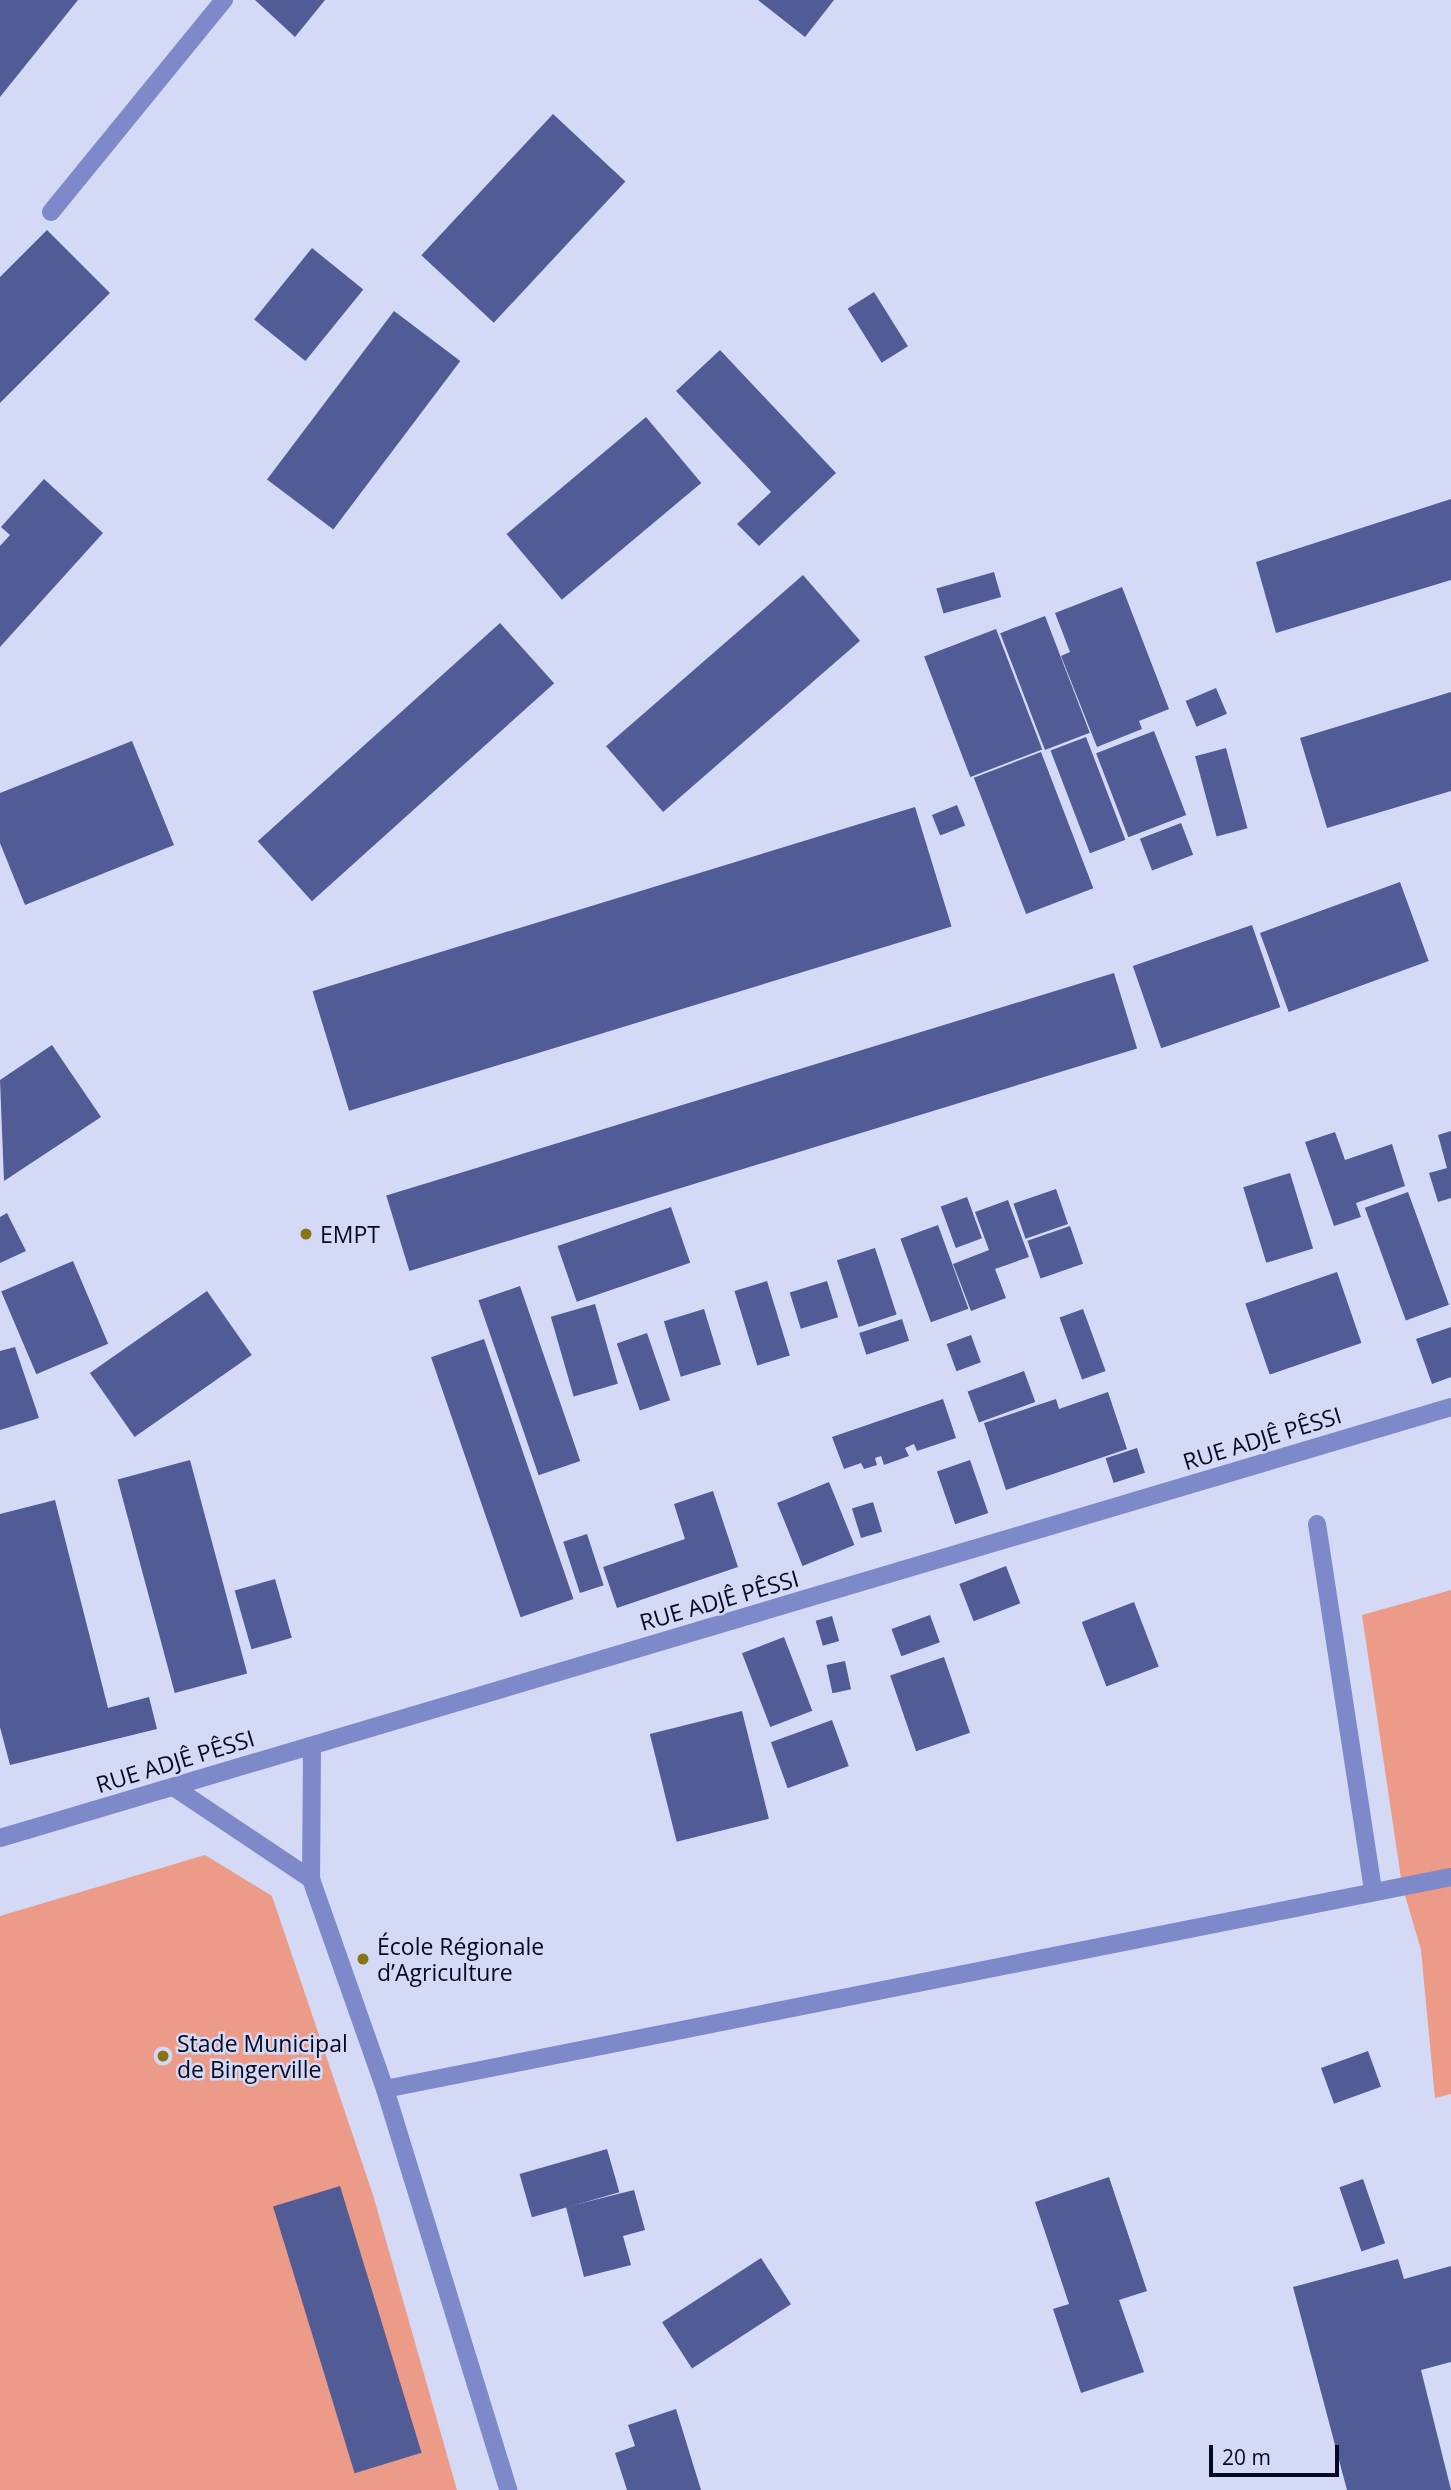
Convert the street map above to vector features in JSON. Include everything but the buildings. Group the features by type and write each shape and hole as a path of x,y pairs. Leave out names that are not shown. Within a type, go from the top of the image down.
{"street":[{"path":"51,212 224,0"},
{"name":"RUE ADJÊ PÊSSI","path":"0,1838 1451,1407"},
{"path":"1317,1524 1373,1891"},
{"path":"312,1746 311,1879 385,2089 508,2490"},
{"path":"175,1788 311,1879"},
{"path":"385,2089 1451,1877"}],"shaded area":[{"path":"1451,1590 1451,2094 1435,2098 1421,1950 1402,1885 1362,1615"},
{"name":"Stade Municipal de Bingerville","path":"205,1855 272,1896 373,2195 457,2490 0,2490 0,1916"}],"place":[{"name":"EMPT","path":"306,1234"},
{"name":"École Régionale d’Agriculture","path":"363,1959"},
{"name":"Stade Municipal de Bingerville","path":"163,2056"}]}
